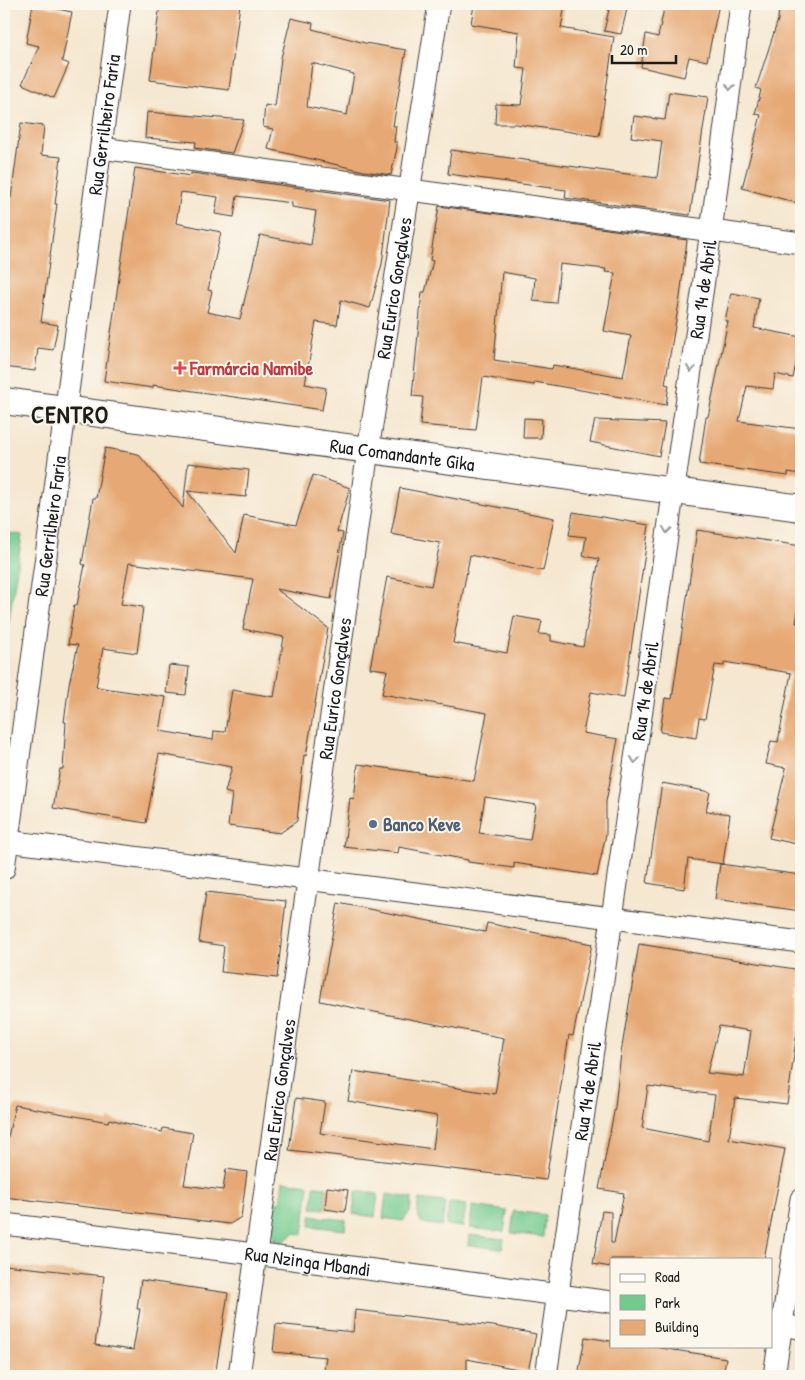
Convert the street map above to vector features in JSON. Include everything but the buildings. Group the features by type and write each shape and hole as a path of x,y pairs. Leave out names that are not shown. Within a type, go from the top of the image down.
{"street":[{"name":"Rua Gerrilheiro Faria","path":"4,869 120,4"},
{"name":"Rua Eurico Gonçalves","path":"239,1376 368,450 439,4"},
{"name":"Rua 14 de Abril","path":"546,1376 614,918 711,231 741,4"},
{"path":"101,148 801,243"},
{"name":"Rua Comandante Gika","path":"4,401 801,508"},
{"path":"7,841 801,942"},
{"path":"774,1376 784,1326 801,1199"},
{"name":"Rua Nzinga Mbandi","path":"4,1224 255,1254 610,1302"}],"green space":[{"path":"4,532 22,535 4,654"},
{"path":"283,1181 309,1185 303,1234 294,1233 283,1242 274,1240 271,1231 274,1202 280,1202"},
{"path":"314,1186 327,1187 325,1209 312,1208"},
{"path":"356,1191 378,1194 375,1217 353,1214"},
{"path":"386,1194 412,1198 410,1212 403,1221 383,1218"},
{"path":"419,1199 445,1202 442,1226 421,1223 417,1212"},
{"path":"449,1203 466,1205 463,1227 446,1225"},
{"path":"472,1206 507,1211 504,1232 470,1228"},
{"path":"514,1211 545,1215 543,1237 511,1233"},
{"path":"311,1216 346,1220 345,1230 310,1226"},
{"path":"469,1235 504,1239 502,1249 468,1245"}],"place":[{"name":"Farmárcia Namibe","path":"180,368"},
{"name":"Banco Keve","path":"373,824"}],"district":[{"name":"CENTRO","path":"70,415"}]}
